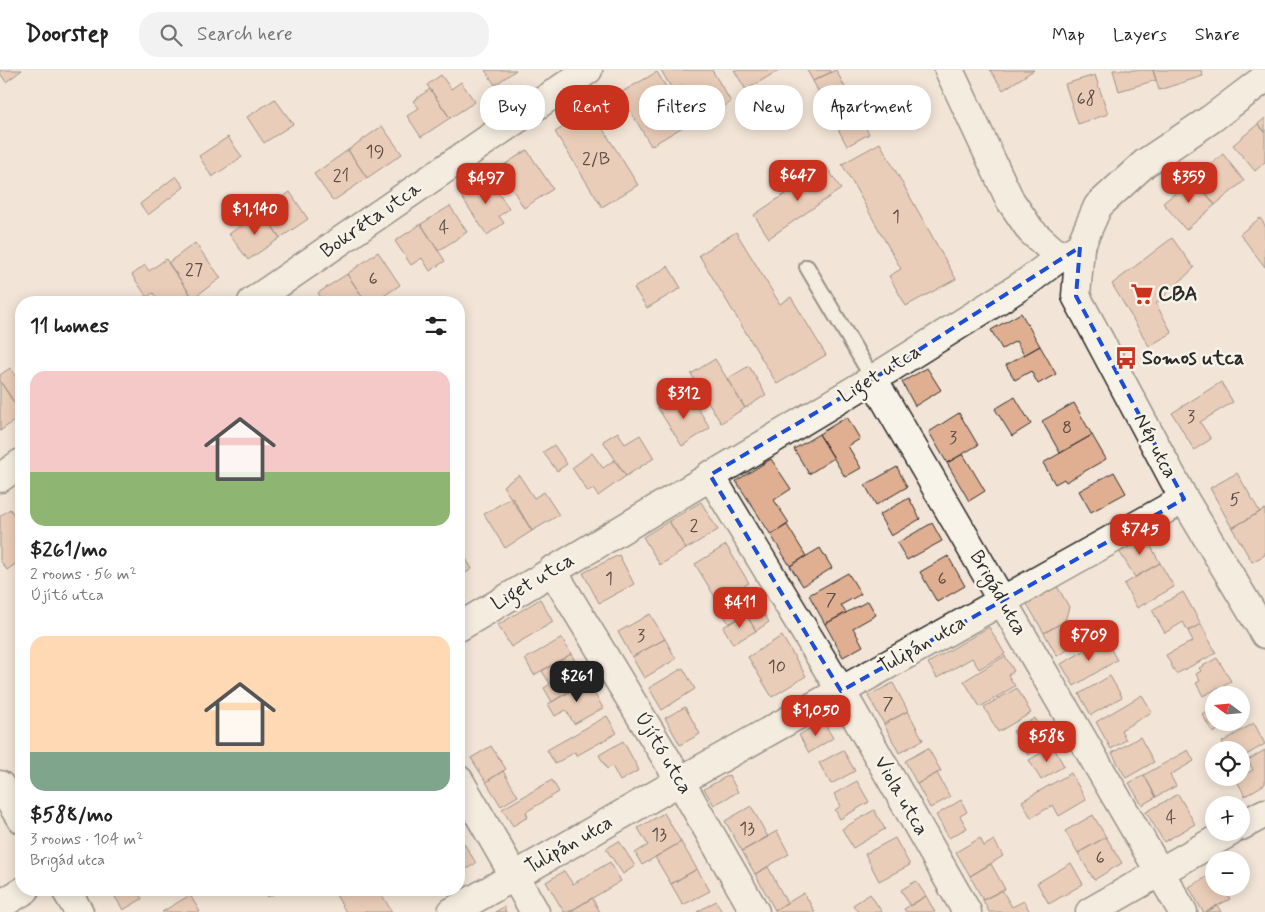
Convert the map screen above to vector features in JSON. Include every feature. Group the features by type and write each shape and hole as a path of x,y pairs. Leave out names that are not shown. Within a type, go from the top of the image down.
{"street":[{"name":"Bokréta utca","path":"261,296 588,70"},
{"path":"949,70 1010,200 1031,231 1070,252"},
{"name":"Liget utca","path":"465,623 873,379 1027,282 1070,252 1098,206 1145,163 1210,119 1265,78"},
{"name":"Nép utca","path":"1070,252 1076,296 1184,499 1265,634"},
{"name":"Brigád utca","path":"873,379 1182,912"},
{"path":"0,478 15,467"},
{"name":"Viola utca","path":"710,475 841,691 967,912"},
{"name":"Tulipán utca","path":"452,912 680,781 1184,499"},
{"name":"Újító utca","path":"552,570 680,781 756,912"},
{"path":"0,785 15,809"},
{"path":"465,790 535,912"},
{"path":"1250,821 1265,813"},
{"path":"1090,912 1214,841"},
{"path":"0,906 16,896"},
{"path":"70,896 79,912"}],"lane":[{"path":"807,267 873,379"}],"highlighted area":[{"path":"1080,247 1076,296 1184,499 841,691 710,475 873,379"}],"building":[{"path":"0,70 22,70 6,82"},
{"path":"485,70 516,70 495,85"},
{"path":"661,70 712,70 721,85 683,85 670,85"},
{"path":"734,70 779,70 754,85 743,85"},
{"path":"807,70 830,70 831,72 813,81"},
{"path":"836,70 844,85 815,85 813,81"},
{"path":"990,70 1034,70 1003,90"},
{"path":"1113,70 1153,70 1156,80 1119,91"},
{"path":"1153,70 1201,70 1203,76 1159,90"},
{"path":"657,72 665,85 639,85 639,125 629,108 629,88"},
{"path":"441,75 451,89 461,82 475,102 450,118 427,85"},
{"path":"1095,75 1108,114 1078,124 1065,84"},
{"path":"430,89 450,118 421,137 407,116 419,108 413,101"},
{"path":"725,92 731,102 725,106"},
{"path":"275,99 293,124 264,143 247,117"},
{"path":"1265,118 1265,132 1258,124"},
{"path":"1258,124 1265,132 1265,162 1255,171 1233,145"},
{"path":"382,126 402,154 367,178 348,150"},
{"path":"558,130 604,130 638,185 602,207 555,132"},
{"path":"642,130 678,130 651,146"},
{"path":"839,130 867,130 869,134 847,146"},
{"path":"228,137 242,157 212,177 199,156"},
{"path":"880,143 956,279 906,306 889,276 901,269 842,164"},
{"path":"348,150 367,178 333,201 314,174"},
{"path":"527,150 553,189 524,208 499,168"},
{"path":"1223,154 1244,181 1215,205 1194,178"},
{"path":"826,166 841,189 769,238 754,215"},
{"path":"176,176 184,187 148,215 140,204"},
{"path":"489,177 509,209 499,216 504,223 487,235 461,196"},
{"path":"1194,178 1215,205 1186,230 1163,203"},
{"path":"290,192 308,219 280,238 262,211"},
{"path":"450,206 467,232 438,251 421,224"},
{"path":"262,211 280,238 248,260 229,234"},
{"path":"1260,218 1265,225 1265,267 1240,234"},
{"path":"421,224 445,261 430,271 422,258 411,265 395,241"},
{"path":"736,232 780,304 791,297 826,355 777,384 699,255"},
{"name":"CBA","path":"1172,238 1194,268 1156,304 1172,333 1149,346 1112,284"},
{"path":"195,243 221,278 196,296 192,296 168,263"},
{"path":"378,252 400,285 384,296 362,296 347,274"},
{"path":"166,259 192,296 155,296 153,293 146,296 132,275 145,265 149,271"},
{"path":"668,266 681,288 647,308 634,288"},
{"path":"347,274 362,296 320,296 318,293"},
{"path":"1021,313 1040,346 1024,355 1016,341 1002,349 991,330"},
{"path":"1040,346 1056,374 1038,384 1031,371 1015,380 1006,365"},
{"path":"715,359 745,408 721,423 691,374"},
{"path":"749,366 766,395 745,408 727,379"},
{"path":"10,368 15,375 15,404 0,381 0,375"},
{"path":"927,368 941,390 915,406 902,382"},
{"path":"0,381 15,404 15,420 0,431"},
{"path":"1221,382 1233,402 1200,422 1211,439 1194,450 1172,413"},
{"path":"673,397 680,408 693,400 710,428 682,446 657,407"},
{"path":"1015,397 1031,424 1012,436 995,409"},
{"path":"1074,403 1092,435 1060,453 1042,421"},
{"path":"959,413 978,445 947,463 929,432"},
{"path":"847,417 860,439 848,446 861,468 845,477 819,434"},
{"path":"618,432 625,444 640,435 654,458 626,476 603,441"},
{"path":"819,434 834,458 809,474 794,449"},
{"path":"1092,435 1106,459 1066,482 1064,479 1055,484 1043,463"},
{"path":"554,445 567,464 557,471 543,452"},
{"path":"592,453 603,468 614,460 626,476 598,496 593,489 588,492 572,468"},
{"path":"963,454 985,491 969,501 947,463"},
{"path":"771,459 791,489 774,500 789,523 771,535 736,481"},
{"path":"897,467 907,487 876,505 865,485"},
{"path":"1114,472 1126,493 1091,512 1079,491"},
{"path":"1237,473 1260,512 1232,528 1210,488"},
{"path":"519,475 534,498 544,492 559,515 532,531 503,486"},
{"path":"512,497 532,531 505,548 484,514"},
{"path":"909,498 920,519 891,536 879,515"},
{"path":"701,502 718,530 686,549 669,521"},
{"path":"10,509 15,516 15,564 7,570 0,560 0,516"},
{"path":"1265,509 1265,555 1252,562 1232,528"},
{"path":"669,521 686,549 660,565 643,537"},
{"path":"932,523 942,541 907,560 897,543"},
{"path":"787,525 806,556 790,566 771,535"},
{"path":"1145,535 1160,563 1135,577 1119,551"},
{"path":"726,545 749,583 718,602 695,564"},
{"path":"820,548 832,568 803,586 790,566"},
{"path":"619,555 634,584 599,603 583,573"},
{"path":"948,556 965,586 937,602 920,572"},
{"path":"465,557 472,569 465,573"},
{"path":"1160,563 1174,587 1137,608 1124,584"},
{"path":"848,573 861,594 841,605 846,613 825,624 809,595"},
{"path":"1057,586 1069,607 1065,621 1044,633 1027,604"},
{"path":"1183,592 1201,624 1188,631 1183,622 1165,633 1152,610"},
{"path":"752,593 769,622 756,631 746,614 729,624 722,612"},
{"path":"540,599 553,622 511,647 498,625"},
{"path":"868,601 876,615 853,628 863,646 843,657 825,624"},
{"path":"650,614 665,639 632,657 618,632"},
{"path":"746,614 756,631 733,644 723,627"},
{"path":"1065,621 1078,644 1057,656 1044,633"},
{"path":"1201,624 1216,653 1176,674 1166,655 1193,641 1188,631"},
{"path":"989,627 1005,654 979,669 972,658 937,678 928,663"},
{"path":"782,636 806,676 772,697 748,657"},
{"path":"562,638 571,654 534,675 525,659"},
{"path":"665,639 676,659 644,678 632,657"},
{"path":"1105,639 1117,660 1074,686 1061,664"},
{"path":"571,654 587,681 552,702 544,688 550,684 542,671"},
{"path":"1005,656 1014,671 1008,675 1015,686 980,707 964,681"},
{"path":"1217,658 1231,681 1222,686 1205,686 1205,695 1203,696 1196,683 1200,681 1196,674 1201,671 1199,668"},
{"path":"683,668 695,689 662,710 649,688"},
{"path":"1110,676 1122,697 1091,715 1079,694"},
{"path":"587,681 603,708 574,724 566,710 555,716 548,704"},
{"path":"893,683 908,711 884,724 868,696"},
{"path":"1017,688 1031,713 998,732 984,707"},
{"path":"1142,695 1152,712 1121,730 1126,740 1111,749 1096,722"},
{"path":"685,707 700,734 680,745 665,718"},
{"path":"908,711 923,740 899,753 884,724"},
{"path":"607,716 617,733 576,756 575,752 555,764 547,750"},
{"path":"1035,718 1049,742 1028,755 1013,731"},
{"path":"823,721 833,738 809,753 799,735"},
{"path":"1254,723 1265,744 1250,753 1250,741 1224,741 1241,731 1250,731 1250,725"},
{"path":"1140,737 1154,762 1126,778 1112,753"},
{"path":"623,741 639,770 620,781 612,766 607,769 599,755"},
{"path":"491,746 506,769 486,782 471,758"},
{"path":"1053,746 1064,766 1041,780 1029,760"},
{"path":"928,748 941,771 917,784 905,761"},
{"path":"843,750 855,771 831,784 819,763"},
{"path":"1188,750 1194,761 1170,775 1176,786 1156,797 1144,775"},
{"path":"1265,750 1265,784 1245,796 1240,786 1250,786 1250,772 1253,770 1250,759"},
{"path":"503,771 518,796 501,806 486,782"},
{"path":"937,773 950,797 930,808 917,784"},
{"path":"1071,773 1086,800 1059,816 1053,805 1031,818 1022,801"},
{"path":"729,775 738,792 714,805 704,789"},
{"path":"1144,775 1156,797 1142,805 1129,783"},
{"path":"552,780 559,792 526,812 528,817 513,826 502,809"},
{"path":"857,781 869,802 840,819 835,810 841,806 834,794"},
{"path":"1178,794 1195,824 1164,842 1146,812"},
{"path":"961,800 967,812 960,816 967,828 949,838 936,815"},
{"path":"751,806 768,837 742,851 725,821"},
{"path":"874,810 885,829 853,848 842,829"},
{"path":"664,813 681,842 642,865 635,853 648,845 638,828"},
{"path":"1093,815 1106,837 1078,853 1065,831"},
{"path":"777,831 789,854 755,874 742,851"},
{"path":"1106,837 1122,863 1094,880 1078,853"},
{"path":"895,838 910,865 879,881 865,854"},
{"path":"980,838 984,846 994,840 1003,856 970,876 956,852"},
{"path":"619,841 635,866 623,874 606,849"},
{"path":"681,842 697,869 671,884 655,857"},
{"path":"465,845 476,863 465,870"},
{"path":"610,862 621,881 569,912 564,912 546,882 564,871 573,884"},
{"path":"1071,863 1083,884 1049,904 1037,883"},
{"path":"991,864 1005,889 983,900 970,876"},
{"path":"768,867 787,903 775,910 755,874"},
{"path":"697,869 710,891 683,905 671,884"},
{"path":"1205,878 1205,896 1228,896 1230,899 1203,912 1189,887"},
{"path":"916,881 926,896 910,906 901,890"},
{"path":"1002,890 1012,907 1024,901 1030,912 989,912 983,900"},
{"path":"804,893 815,912 776,912 775,910"},
{"path":"870,894 882,912 858,912 853,905"},
{"path":"115,896 140,896 142,899 123,910"},
{"path":"191,896 200,912 162,912"},
{"path":"337,896 383,896 392,912 346,912"},
{"path":"926,896 935,912 906,912 904,909"},
{"path":"592,898 600,912 569,912"},
{"path":"716,901 722,912 697,912"},
{"path":"1217,905 1221,912 1206,912"},
{"path":"504,907 506,912 495,912"}],"place":[{"name":"CBA","path":"1142,294"},
{"name":"Somos utca","path":"1126,358"}]}
